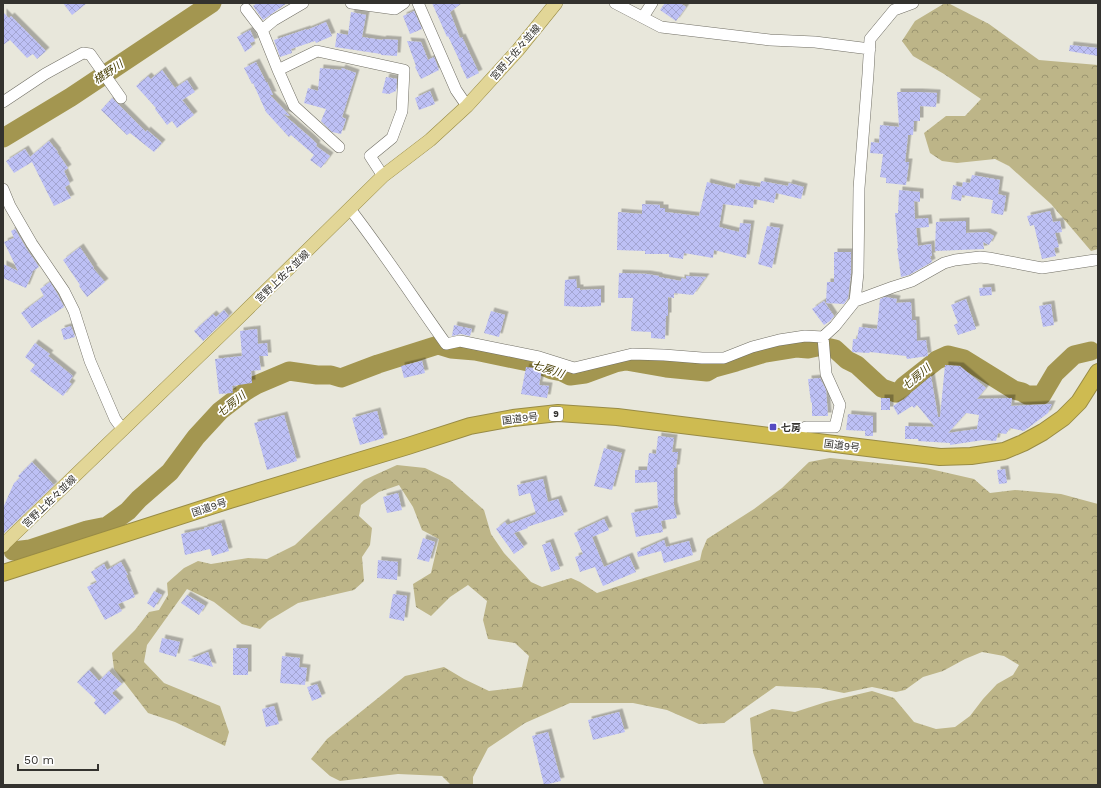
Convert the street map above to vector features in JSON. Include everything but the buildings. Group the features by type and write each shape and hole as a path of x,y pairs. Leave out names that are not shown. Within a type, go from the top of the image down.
{"highway":[{"name":"国道9号","path":"3,573 230,500 470,426 513,418 558,414 617,417 940,456 971,456 1004,451 1024,443 1043,432 1062,418 1078,402 1098,372"}],"main road":[{"name":"宮野上佐々並線","path":"3,546 350,210 383,176 430,140 467,106 518,50 556,3"}],"street":[{"path":"262,30 274,20 303,3"},
{"path":"351,3 396,9 404,3"},
{"path":"418,3 456,90 467,106"},
{"path":"615,3 661,27 770,40 815,42 870,49"},
{"path":"642,17 652,3"},
{"path":"855,301 858,273 859,188 870,39 894,10 913,3"},
{"path":"246,9 262,30 294,106 339,147"},
{"path":"278,70 317,51 404,70 402,111 392,138 370,156 383,176"},
{"path":"3,102 45,74 83,53 90,54 121,98"},
{"path":"3,189 6,208 64,291 74,311 90,361 115,419 123,430"},
{"path":"350,210 375,241 414,300 446,344 460,341 539,358 574,368 632,354 724,358 752,347 779,340 805,336 823,337 855,301 912,281 944,263 955,260 980,257 1042,268 1095,260"},
{"path":"787,438 806,427 835,427 840,404 826,374 823,337"}],"green space":[{"path":"945,3 948,3 989,24 1039,60 1098,65 1098,249 1091,251 1051,204 1009,166 995,159 957,163 942,161 930,153 924,133 946,116 965,116 981,99 944,74 913,56 902,41 915,21"},
{"path":"830,458 926,468 974,479 990,493 1015,490 1061,494 1098,504 1098,785 764,785 753,752 750,718 772,709 795,712 826,702 872,691 894,698 914,722 936,729 955,727 970,716 997,684 1013,675 1019,665 1004,656 982,652 943,671 923,677 905,690 896,692 872,687 844,693 819,688 776,686 724,723 699,724 667,710 633,703 570,703 525,723 488,748 473,777 473,785 451,785 442,776 398,774 340,781 330,776 311,759 327,739 405,676 444,667 489,691 522,687 529,656 515,643 488,639 483,620 487,601 468,585 450,597 431,616 416,607 413,584 431,573 439,539 422,530 413,507 399,485 379,492 361,505 359,516 372,528 370,545 362,557 364,581 354,590 298,603 268,621 260,629 242,624 214,602 187,589 147,645 144,662 164,683 220,706 229,732 225,746 175,722 148,713 114,669 112,653 135,630 149,612 159,610 168,595 167,583 184,568 198,561 211,564 248,558 267,559 295,545 364,480 397,465 425,468 450,480 484,510 491,534 504,553 531,582 542,587 571,578 597,593 700,560 707,539 754,509 782,488 809,462"}],"waterway":[{"name":"椹野川","path":"3,138 71,97 212,3"},
{"name":"七房川","path":"13,551 30,549 87,530 107,526 128,511 139,499 170,472 196,437 220,411 256,385 289,371 317,375 331,375 341,378 378,364 438,345 451,349 475,351 538,364 570,376 585,374 615,363 626,361 666,368 707,372 714,368 765,353 796,348 808,349 822,346 835,349 847,360 857,365 882,388 896,393 937,360 948,355 964,359 1014,390 1027,395 1042,395 1055,373 1074,355 1091,351"}],"place":[{"name":"七房","path":"773,427"}]}
